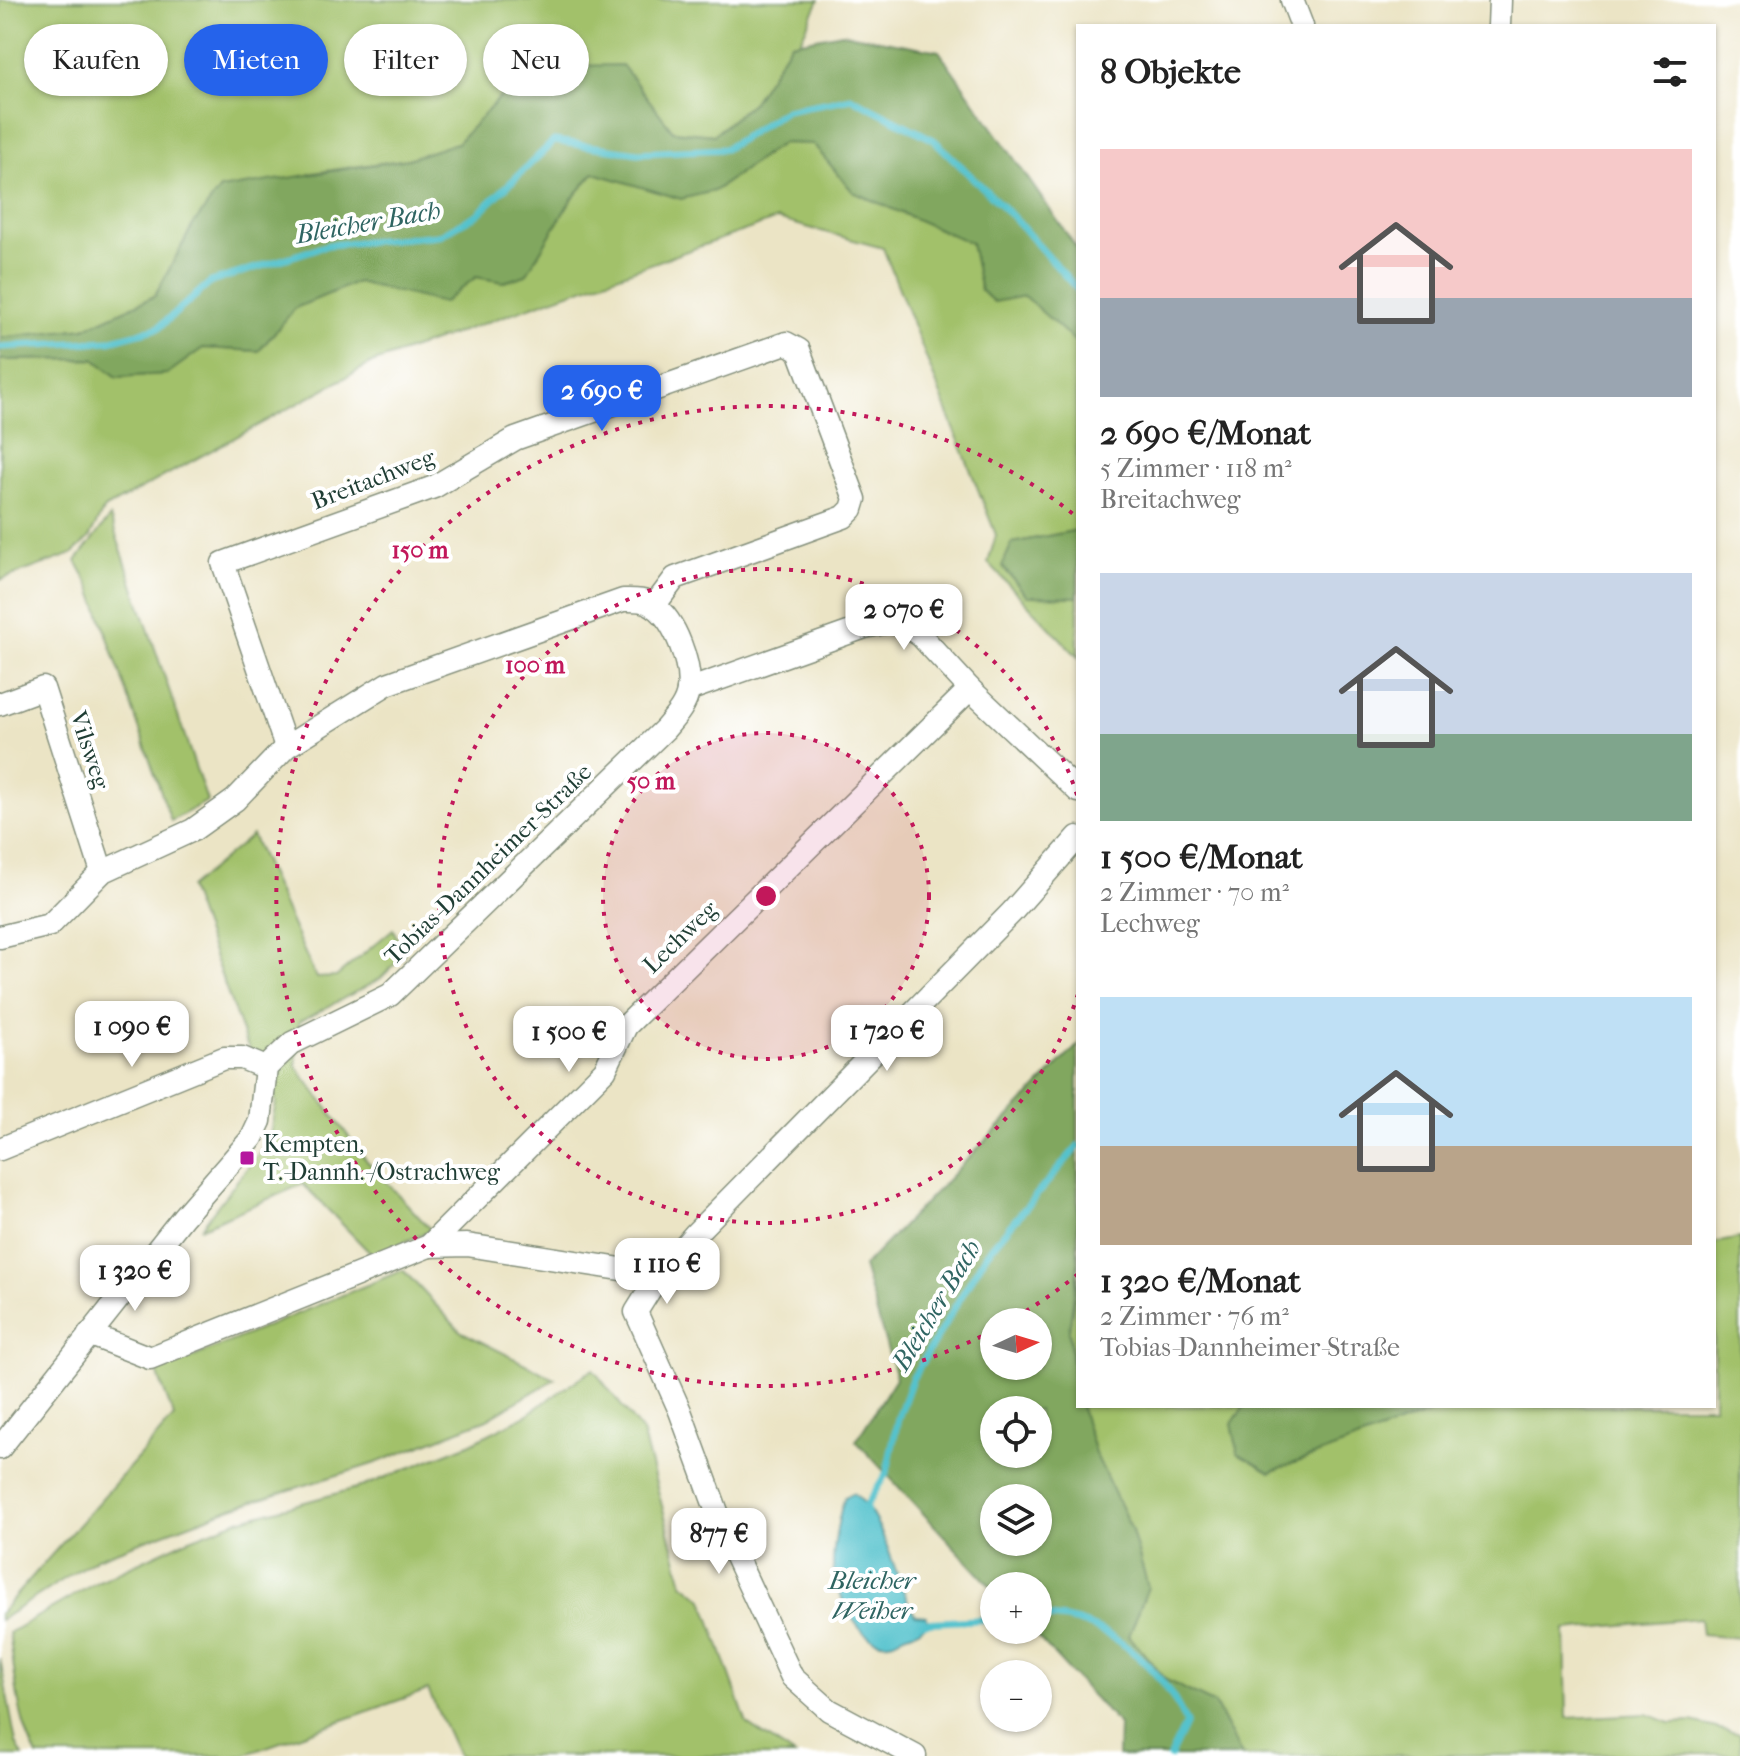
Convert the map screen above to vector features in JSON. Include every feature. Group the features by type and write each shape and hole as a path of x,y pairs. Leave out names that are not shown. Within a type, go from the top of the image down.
{"street":[{"path":"1292,0 1301,24"},
{"path":"1499,24 1500,0"},
{"name":"Breitachweg","path":"286,747 223,563 434,487 515,439 786,343 799,350 855,499 852,509 844,517 675,578 654,606"},
{"path":"0,937 50,925 102,872 193,830 235,800 286,747 387,684 452,658 623,600 640,599 654,606 670,622 685,661 688,690 865,627 888,622 905,625 921,636 970,689 1076,789"},
{"name":"Vilsweg","path":"0,704 43,688 102,872"},
{"name":"Lechweg","path":"89,1334 150,1358 429,1246 605,1070 626,1026 970,689"},
{"name":"Tobias-Dannheimer-Straße","path":"266,1068 292,1043 375,1006 412,976 552,835 665,729 682,707 688,690"},
{"path":"915,1756 829,1710 792,1677 724,1531 680,1411 636,1312 659,1275 1012,912 1076,839"},
{"path":"0,1149 224,1058 242,1058 266,1068 260,1121 252,1138 89,1334 0,1448"},
{"path":"429,1246 467,1245 659,1275"}],"green space":[{"path":"0,0 819,0 800,41 791,43 753,102 714,135 673,131 622,65 589,72 589,24 483,24 483,96 501,96 457,143 408,159 312,173 193,225 155,296 85,328 0,338"},
{"path":"842,33 939,51 1076,247 1076,342 1024,296 994,302 981,291 971,243 853,192 813,144 782,143 714,191 681,199 594,173 571,200 526,275 504,282 476,277 443,303 357,282 295,308 259,351 203,348 167,374 117,377 94,359 0,360 0,338 85,328 155,296 193,225 220,189 408,159 457,143 501,96 589,96 589,66 622,65 673,131 714,135 753,102 791,43"},
{"path":"782,143 813,144 853,192 971,243 981,291 994,302 1024,296 1076,340 1076,530 1012,543 1027,595 1076,597 1076,655 988,563 996,535 883,248 777,219 372,363 104,509 89,538 72,554 0,580 0,360 94,359 117,377 166,374 203,348 259,351 295,308 357,282 443,302 476,277 504,282 526,275 571,200 594,173 714,191"},
{"path":"110,517 207,801 171,821 91,588 76,561"},
{"path":"1076,530 1076,597 1027,596 1002,566 1012,543"},
{"path":"252,835 316,978 336,977 393,929 405,954 380,979 299,1022 296,1066 367,1161 431,1230 373,1256 303,1184 200,1228 269,1140 276,1102 245,1040 189,888"},
{"path":"1076,1047 1076,1283 1069,1330 1074,1386 1076,1408 1081,1408 1095,1453 1131,1528 1148,1587 1129,1636 1166,1680 1215,1704 1242,1756 1118,1756 1119,1725 1044,1644 1052,1644 1052,1572 980,1572 980,1575 856,1441 896,1378 863,1267"},
{"path":"1740,1238 1740,1638 1702,1635 1700,1618 1565,1630 1567,1718 1647,1714 1670,1723 1692,1722 1740,1734 1740,1754 1242,1756 1215,1704 1166,1680 1129,1636 1148,1587 1131,1528 1095,1453 1081,1408 1243,1408 1232,1423 1270,1472 1444,1408 1716,1408 1716,1243"},
{"path":"403,1270 460,1331 555,1379 487,1419 376,1463 232,1508 97,1558 0,1620 0,1613 174,1417 157,1372"},
{"path":"1076,1283 1076,1384 1069,1330"},
{"path":"593,1369 642,1432 683,1583 703,1599 747,1724 795,1756 458,1756 428,1690 241,1756 37,1756 21,1711 9,1633 99,1581 185,1541 239,1520 364,1486 469,1444 523,1417"},
{"path":"1243,1408 1444,1408 1270,1472 1238,1453 1232,1423"},
{"path":"0,1658 16,1743 23,1756 0,1756"}],"water":[{"name":"Bleicher Weiher","path":"853,1493 873,1516 915,1615 927,1616 927,1623 921,1629 888,1642 875,1640 854,1621 845,1606 835,1576 833,1557 839,1521 845,1497"}],"waterway":[{"name":"Bleicher Bach","path":"0,347 109,341 158,328 211,282 328,245 440,235 478,214 554,141 638,153 725,149 786,110 852,98 934,140 1012,216 1076,288"},
{"name":"Bleicher Bach","path":"867,1512 866,1506 887,1472 898,1418 912,1379 987,1253 1076,1148"},
{"name":"Bleicher Bach","path":"1052,1618 1085,1625 1107,1634 1146,1663 1162,1682 1186,1723 1170,1756"},
{"name":"Bleicher Bach","path":"921,1623 980,1620"}],"place":[{"name":"Kempten, T.-Dannh.-/Ostrachweg","path":"247,1158"}]}
